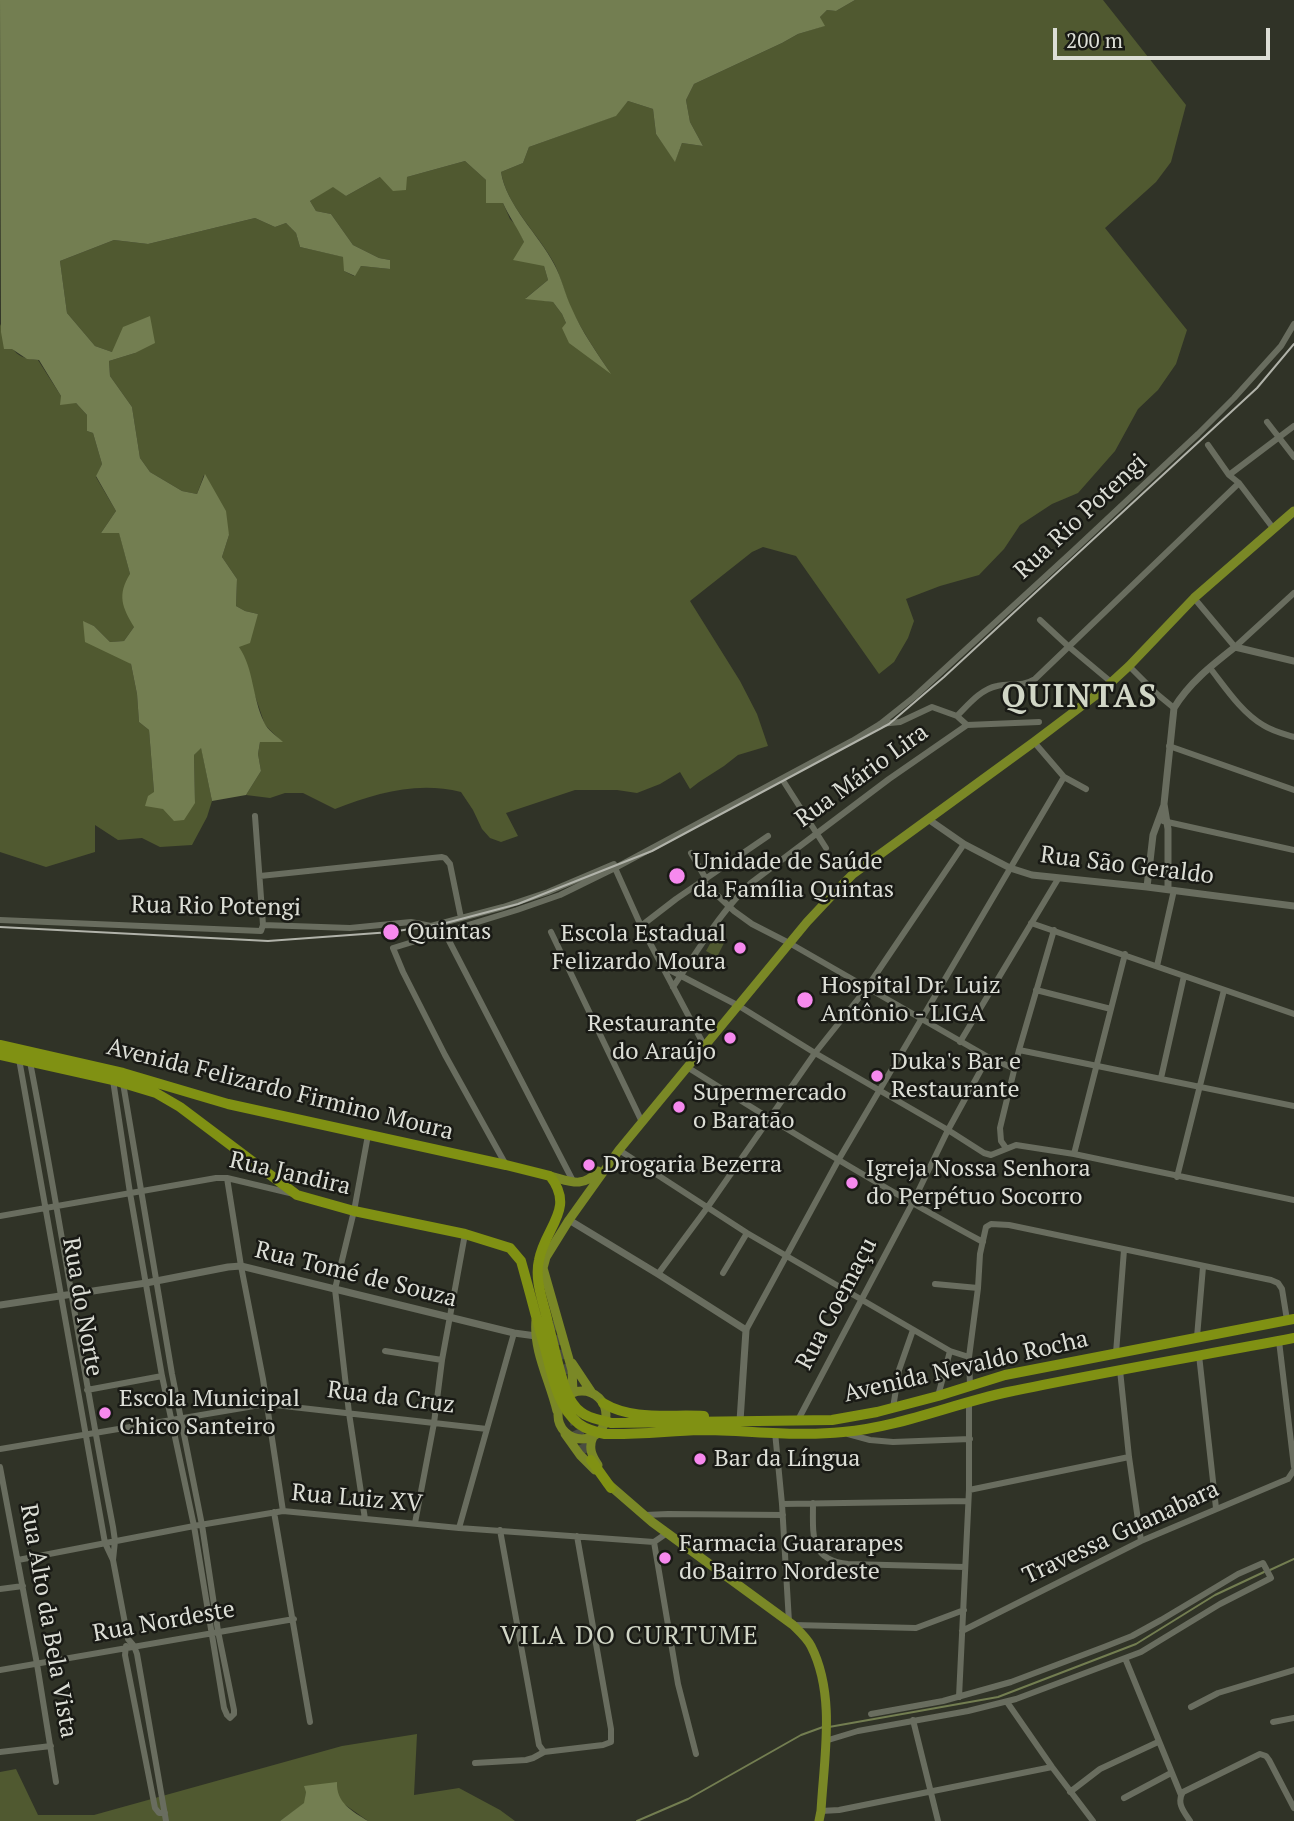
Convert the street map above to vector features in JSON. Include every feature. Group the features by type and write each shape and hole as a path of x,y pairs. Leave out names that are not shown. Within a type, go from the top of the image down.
{"highway":[{"name":"Avenida Felizardo Firmino Moura","path":"0,1045 123,1073 228,1104 550,1176"},
{"name":"Avenida Felizardo Firmino Moura","path":"0,1055 118,1082 168,1099 297,1195"},
{"path":"550,1176 561,1193 561,1203 539,1260 544,1341 571,1401 582,1413 611,1423 729,1421"},
{"name":"Rua Jandira","path":"297,1195 465,1234 510,1248 521,1261 544,1341"},
{"path":"538,1270 552,1321"},
{"name":"Avenida Nevaldo Rocha","path":"729,1421 832,1420 893,1408 1005,1375 1291,1320"},
{"name":"Avenida Nevaldo Rocha","path":"544,1341 553,1379 562,1403 570,1415 591,1431 620,1434 699,1430 843,1432 891,1424 970,1401 1199,1354 1287,1339"},
{"path":"603,1403 614,1410 638,1415 707,1416 729,1421"},
{"path":"594,1436 727,1438 756,1432"},
{"path":"591,1460 611,1488"}],"main road":[{"path":"573,1392 572,1370 544,1268 546,1257 619,1150 807,922 853,874 1034,742 1111,682 1194,598 1294,511"},
{"path":"550,1176 578,1183 592,1177 619,1150"},
{"path":"544,1341 557,1420 580,1455 611,1488 644,1516 791,1623 810,1643 822,1673 826,1708 820,1816"},
{"path":"569,1358 606,1410 604,1424 590,1443 591,1451 611,1488"},
{"path":"557,1411 563,1399 573,1392 592,1393"},
{"path":"565,1434 583,1440 594,1436"}],"street":[{"name":"Rua Rio Potengi","path":"506,1165 445,1055 393,948 560,895 782,779 876,726 924,688 1198,434 1280,346 1294,324"},
{"path":"1267,422 1294,457"},
{"path":"1229,475 1294,426"},
{"path":"1208,445 1273,528"},
{"name":"Rua Mário Lira","path":"957,716 990,688 1031,682 1042,673 1239,483"},
{"path":"1147,887 1153,835 1164,804 1174,708 1188,688 1293,595"},
{"path":"1194,598 1235,647 1294,661"},
{"path":"1040,620 1111,682"},
{"path":"1129,666 1174,708"},
{"path":"1210,668 1252,717 1264,726 1294,737"},
{"path":"876,726 900,722 932,707 957,716 967,725 1039,722"},
{"name":"Rua Mário Lira","path":"673,987 739,893 816,833 967,725"},
{"path":"1034,742 1064,777 1086,789"},
{"path":"1169,746 1294,790"},
{"path":"740,1421 746,1330 839,1159 1064,777"},
{"path":"782,779 826,848"},
{"path":"1157,966 1171,890 1168,822 1164,804"},
{"path":"255,816 263,925"},
{"name":"Rua São Geraldo","path":"928,819 964,844 1010,868 1032,875 1294,906"},
{"path":"1157,821 1294,850"},
{"path":"642,926 676,899 768,836"},
{"path":"658,1274 814,1053 866,989 964,844"},
{"path":"691,853 704,880 728,906 752,924 960,1042 1015,1069"},
{"path":"260,876 442,857 450,864 461,918"},
{"name":"Rua Rio Potengi","path":"0,920 260,930 263,925 350,928 408,922 431,926 548,892 621,861 632,859"},
{"path":"615,868 705,1047"},
{"path":"960,1042 1058,879"},
{"path":"1031,923 1294,1014"},
{"name":"Rua Rio Potengi","path":"431,926 445,933"},
{"path":"1006,1148 1001,1141 1000,1128 1019,1050 1054,930"},
{"path":"551,932 642,1122"},
{"path":"445,933 573,1181"},
{"path":"1074,1154 1125,954"},
{"path":"662,966 739,1006 984,1153 994,1154 1016,1145 1074,1154 1294,1200"},
{"path":"1161,1078 1184,976"},
{"path":"1036,990 1111,1009"},
{"path":"1177,1177 1224,990"},
{"path":"1019,1050 1294,1107"},
{"name":"Rua Coemaçu","path":"798,1420 988,1057"},
{"name":"Rua do Norte","path":"19,1059 105,1543 113,1560 128,1639 125,1655 155,1806 165,1817"},
{"name":"Rua do Norte","path":"30,1062 115,1541 113,1560"},
{"path":"687,1067 768,1118 983,1242"},
{"path":"118,1082 130,1193 162,1376 215,1632 234,1714 230,1717 224,1708 215,1632 202,1525 141,1191 118,1082"},
{"path":"365,1519 349,1413 335,1289 368,1135"},
{"path":"619,1150 747,1233 950,1351 969,1357"},
{"name":"Rua Jandira","path":"0,1216 204,1178 227,1178 297,1195"},
{"path":"227,1178 284,1511"},
{"path":"569,1220 746,1330"},
{"path":"971,1385 969,1357 983,1242 986,1227 991,1224 1009,1225 1278,1283 1291,1320"},
{"path":"723,1273 747,1233"},
{"path":"415,1523 465,1234"},
{"path":"1116,1353 1124,1250"},
{"name":"Rua Tomé de Souza","path":"0,1305 241,1266 544,1341"},
{"path":"1197,1337 1203,1267"},
{"path":"934,1283 978,1288"},
{"path":"893,1408 899,1370 913,1330"},
{"path":"459,1528 514,1333"},
{"path":"1287,1339 1294,1469"},
{"path":"385,1351 442,1360"},
{"path":"938,1396 950,1351"},
{"path":"1199,1354 1216,1508"},
{"path":"1120,1370 1141,1541"},
{"path":"87,1390 162,1376"},
{"path":"959,1697 969,1490 970,1401"},
{"name":"Rua da Cruz","path":"0,1449 266,1404 487,1429"},
{"path":"775,1432 791,1623 916,1628 964,1610"},
{"name":"Avenida Nevaldo Rocha","path":"843,1432 870,1440 893,1442 970,1439"},
{"path":"969,1490 1129,1457"},
{"name":"Rua Alto da Bela Vista","path":"0,1467 56,1782"},
{"name":"Travessa Guanabara","path":"962,1631 1141,1541 1283,1482 1294,1469"},
{"path":"782,1504 968,1501"},
{"path":"813,1503 816,1546 821,1554 829,1559 848,1564 965,1567"},
{"name":"Rua Luiz XV","path":"18,1560 284,1511 459,1528 654,1542"},
{"path":"274,1512 310,1722"},
{"path":"0,1514 8,1513"},
{"path":"644,1516 783,1515"},
{"path":"500,1530 539,1745 547,1752"},
{"path":"667,1533 654,1542 678,1684 696,1754"},
{"path":"475,1763 526,1760 547,1752 611,1742 611,1729 577,1536"},
{"path":"825,1740 1007,1702 1141,1651 1220,1604 1271,1578 1264,1564 1238,1574 1162,1621 1132,1636 1011,1684 922,1706 871,1714"},
{"path":"0,1589 23,1586"},
{"name":"Rua Nordeste","path":"0,1670 294,1619"},
{"name":"Rua do Norte","path":"128,1639 134,1646 165,1817"},
{"path":"1125,1658 1180,1797 1181,1808 1190,1821"},
{"path":"1191,1707 1218,1693 1294,1670"},
{"path":"1007,1702 1093,1821"},
{"path":"1273,1723 1294,1718"},
{"path":"913,1720 938,1821"},
{"path":"1070,1791 1100,1769 1158,1742"},
{"path":"0,1752 51,1746"},
{"path":"1180,1797 1183,1792 1257,1754 1262,1754 1269,1760 1294,1808"},
{"path":"820,1816 1052,1767"},
{"path":"1124,1798 1171,1773"}],"shaded area":[{"path":"0,0 855,0 836,11 827,10 820,17 825,26 798,34 694,84 686,100 690,122 703,146 682,143 675,162 656,134 653,109 628,101 616,116 529,147 523,163 501,172 509,196 548,253 576,318 611,374 569,343 562,328 566,323 553,302 525,299 548,280 544,266 513,260 524,242 522,237 503,203 486,203 486,180 465,161 407,177 406,190 393,191 380,177 346,196 333,187 310,201 316,211 331,214 353,245 379,258 390,260 390,269 361,266 355,276 344,271 343,257 300,247 296,233 286,223 275,227 255,218 148,244 114,240 60,261 67,313 95,346 112,352 123,327 150,316 155,343 109,361 110,376 132,407 140,458 150,472 182,491 197,494 205,474 226,511 229,535 222,557 237,579 236,606 258,614 250,643 239,647 248,664 264,722 283,742 260,742 258,754 261,771 246,795 212,801 201,748 194,755 195,803 184,820 174,821 163,809 145,806 148,796 154,792 149,730 139,722 131,664 85,642 83,621 94,626 110,642 124,641 134,627 126,613 122,595 130,574 119,533 101,533 116,511 96,476 102,464 93,433 87,431 87,415 76,403 60,405 61,396 39,360 27,359 12,349 4,349 1,332"},
{"path":"855,0 1103,0 1186,105 1171,162 1156,182 1105,228 1187,330 1176,364 1158,390 1138,409 1115,451 1078,493 1052,504 1020,525 1004,549 979,575 906,599 914,621 908,638 894,662 879,674 796,556 763,547 752,552 690,601 740,681 757,714 768,746 738,755 690,789 680,772 637,793 575,790 506,813 518,836 501,842 490,838 482,829 461,792 445,789 397,790 335,809 303,793 285,793 270,798 246,795 261,771 258,754 260,742 282,742 265,725 238,646 258,614 236,606 237,579 222,557 229,535 204,475 197,494 182,491 150,472 140,458 132,407 110,376 109,361 135,353 112,352 95,346 67,313 60,261 114,240 148,244 255,218 275,227 286,223 296,233 300,247 344,257 344,271 354,276 361,266 390,269 390,260 379,258 353,245 331,214 316,211 310,201 333,186 346,196 380,177 407,177 465,161 486,180 503,203 510,219 518,227 524,242 544,266 548,280 526,298 553,302 566,323 609,371 572,311 555,265 510,197 501,172 523,163 529,147 615,116 628,101 653,109 656,134 675,161 682,143 703,146 690,122 686,100 694,84 798,34 824,26 820,17 827,10 836,11"},
{"path":"0,324 13,349 22,356 38,360 61,396 76,403 87,415 87,431 93,433 102,464 96,477 116,511 101,533 119,532 130,574 134,627 124,641 110,642 94,626 84,622 131,664 139,722 149,730 154,792 195,803 194,755 201,747 212,801 192,845 160,847 142,838 118,840 95,825 95,852 46,867 0,852"},
{"path":"715,935 725,941 717,957 706,951"},
{"path":"417,1734 414,1795 459,1788 515,1821 368,1821 341,1802 336,1791 337,1783 306,1792 305,1803 280,1821 0,1821 0,1772 16,1769 38,1815 94,1815 342,1746"},
{"path":"337,1782 342,1801 368,1821 280,1821 304,1803 304,1786"}],"waterway":[{"path":"1270,1570 1294,1559"},
{"path":"829,1727 998,1697 1136,1644 1215,1595 1264,1572"},
{"path":"637,1821 688,1799 801,1735 823,1727"}],"tunnel":[{"path":"552,1321 570,1393"},
{"path":"574,1415 576,1428 591,1460"}],"tram line":[{"path":"0,927 268,941 391,932 442,924 518,904 652,851 889,724 944,677 1257,388 1294,344"}],"place":[{"name":"Unidade de Saúde da Família Quintas","path":"677,876"},
{"name":"Quintas","path":"391,932"},
{"name":"Escola Estadual Felizardo Moura","path":"740,948"},
{"name":"Hospital Dr. Luiz Antônio - LIGA","path":"805,1000"},
{"name":"Restaurante do Araújo","path":"730,1038"},
{"name":"Duka's Bar e Restaurante","path":"877,1076"},
{"name":"Supermercado o Baratão","path":"679,1107"},
{"name":"Drogaria Bezerra","path":"589,1165"},
{"name":"Igreja Nossa Senhora do Perpétuo Socorro","path":"852,1183"},
{"name":"Escola Municipal Chico Santeiro","path":"105,1413"},
{"name":"Bar da Língua","path":"700,1459"},
{"name":"Farmacia Guararapes do Bairro Nordeste","path":"665,1558"}],"district":[{"name":"QUINTAS","path":"1080,698"},
{"name":"VILA DO CURTUME","path":"630,1637"}]}
